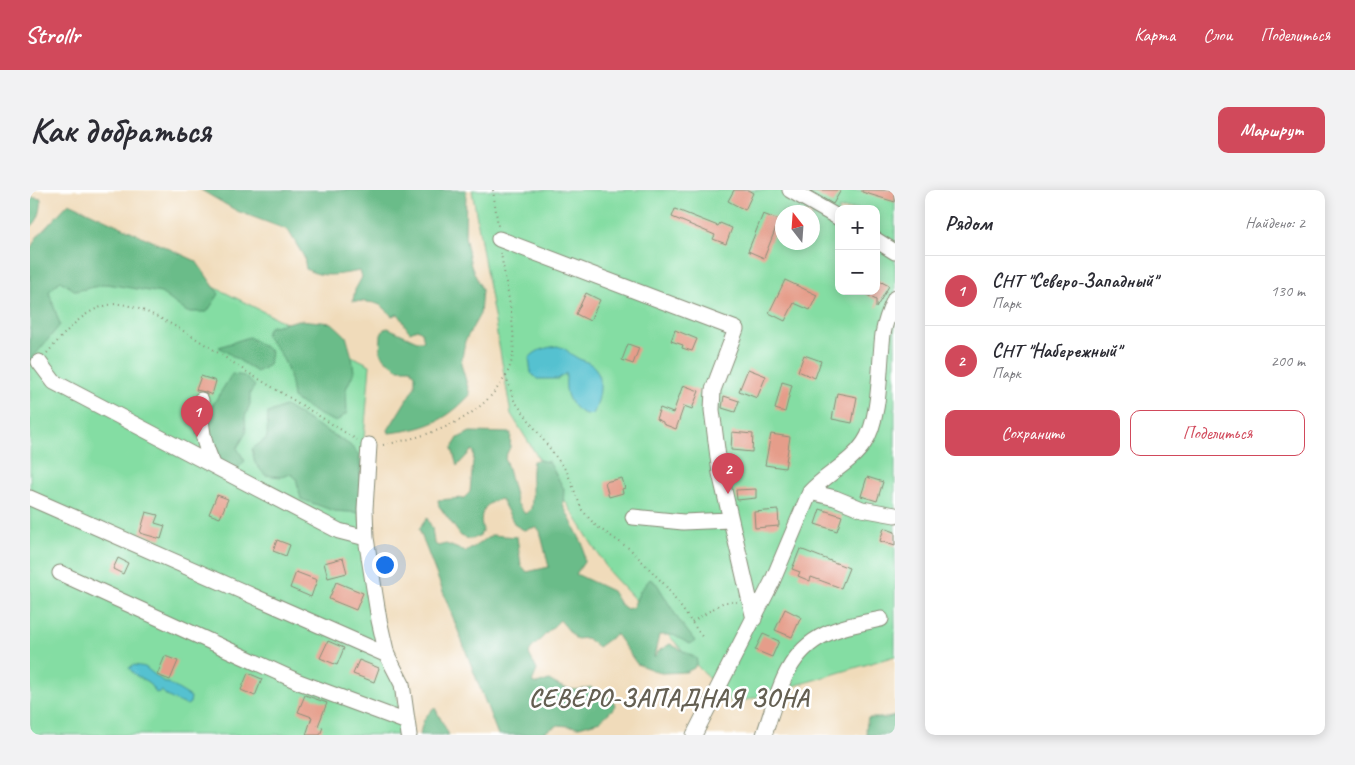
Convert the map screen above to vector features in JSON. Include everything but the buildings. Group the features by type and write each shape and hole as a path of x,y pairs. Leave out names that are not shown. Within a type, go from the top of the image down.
{"street":[{"path":"790,190 835,216"},
{"path":"499,239 736,329 713,390 712,410 720,473 754,619"},
{"path":"880,243 895,252"},
{"path":"694,735 772,582 810,492 856,453 864,444 870,432 875,410 884,332 893,306"},
{"path":"39,362 54,382 339,531 366,538"},
{"path":"201,400 200,419 206,449 214,466"},
{"path":"369,445 365,509 366,538 379,620 387,655 402,684 408,728"},
{"path":"810,492 835,498 862,509 895,515"},
{"path":"30,498 387,655"},
{"path":"633,517 683,522 730,520"},
{"path":"60,573 298,682 408,728"},
{"path":"764,735 786,672 795,658 808,644 825,634 881,619"}],"path":[{"path":"39,362 74,324 88,313 104,306 118,304 134,307 175,327 360,442 379,446 436,432 452,425 474,411 486,400 506,376 512,360 513,335 493,190"},
{"path":"506,376 514,400 567,472 582,510 596,526 630,549 666,585 703,638"},
{"path":"692,622 724,602 750,601"}],"green space":[{"path":"201,190 466,190 465,236 471,266 482,290 480,314 465,341 461,364 470,395 452,412 434,423 389,433 388,430 415,386 415,375 411,369 398,369 385,359 380,352 381,335 384,329 388,328 417,341 424,341 422,332 417,329 410,332 398,314 392,316 380,305 353,301 355,290 362,277 360,271 326,275 306,269 304,257 288,230 237,211"},
{"path":"472,190 895,190 895,656 733,704 610,573 511,414"},
{"path":"30,197 41,199 41,203 38,218 30,227"},
{"path":"69,203 196,261 219,294 207,312 187,312 161,293 107,284 76,291 60,281 49,292 60,325 30,361 30,249 37,237"},
{"path":"78,219 370,365 358,510 405,735 30,735 30,275"},
{"path":"299,320 332,323 346,336 354,372 346,389 347,413 336,422 318,414 293,398 288,372 282,357 265,336 269,327"},
{"path":"249,337 271,351 269,365 257,372 219,347"},
{"path":"232,374 245,376 255,386 250,393 250,404 245,417 246,433 237,448 245,461 236,470 216,458 208,436 209,411"},
{"path":"285,406 350,445 359,455 363,513 334,511 301,499 296,478 291,474 281,477 265,475 255,463 252,449 267,438 268,413"},
{"path":"470,432 511,433 510,447 505,458 517,503 525,514 531,509 533,461 549,462 564,489 563,505 583,545 584,562 576,574 612,591 620,604 627,609 633,607 640,591 650,579 657,584 678,619 695,641 690,644 673,635 659,635 654,657 660,650 670,644 696,658 697,662 694,668 686,672 661,673 637,664 616,634 598,647 587,638 576,639 560,620 531,649 529,654 537,670 532,682 537,684 549,680 574,690 591,687 599,695 609,696 616,706 600,721 579,727 558,725 539,735 498,735 419,529 427,518 432,528 434,543 438,546 446,544 466,552 492,535 517,537 521,565 527,572 549,567 540,531 536,527 524,530 515,525 501,499 490,503 484,510 481,519 483,530 479,537 469,539 461,536 439,506 438,500 464,498 470,492 474,452 472,450 457,466 452,448 458,438"},
{"path":"435,708 449,735 420,735 424,720"},
{"path":"895,716 895,735 867,735 868,718"}],"water":[{"path":"557,346 596,369 599,375 600,388 598,402 593,414 581,412 571,402 566,392 566,373 558,379 537,379 531,373 529,358 545,348"},
{"path":"134,665 145,667 165,683 191,697 190,703 187,705 177,701 162,691 156,693 148,682 135,675 129,668"}],"place":[{"name":"СНТ \"Северо-Западный\"","path":"197,437"},
{"name":"СНТ \"Набережный\"","path":"728,494"}],"district":[{"name":"СЕВЕРО-ЗАПАДНАЯ ЗОНА","path":"669,697"}]}
